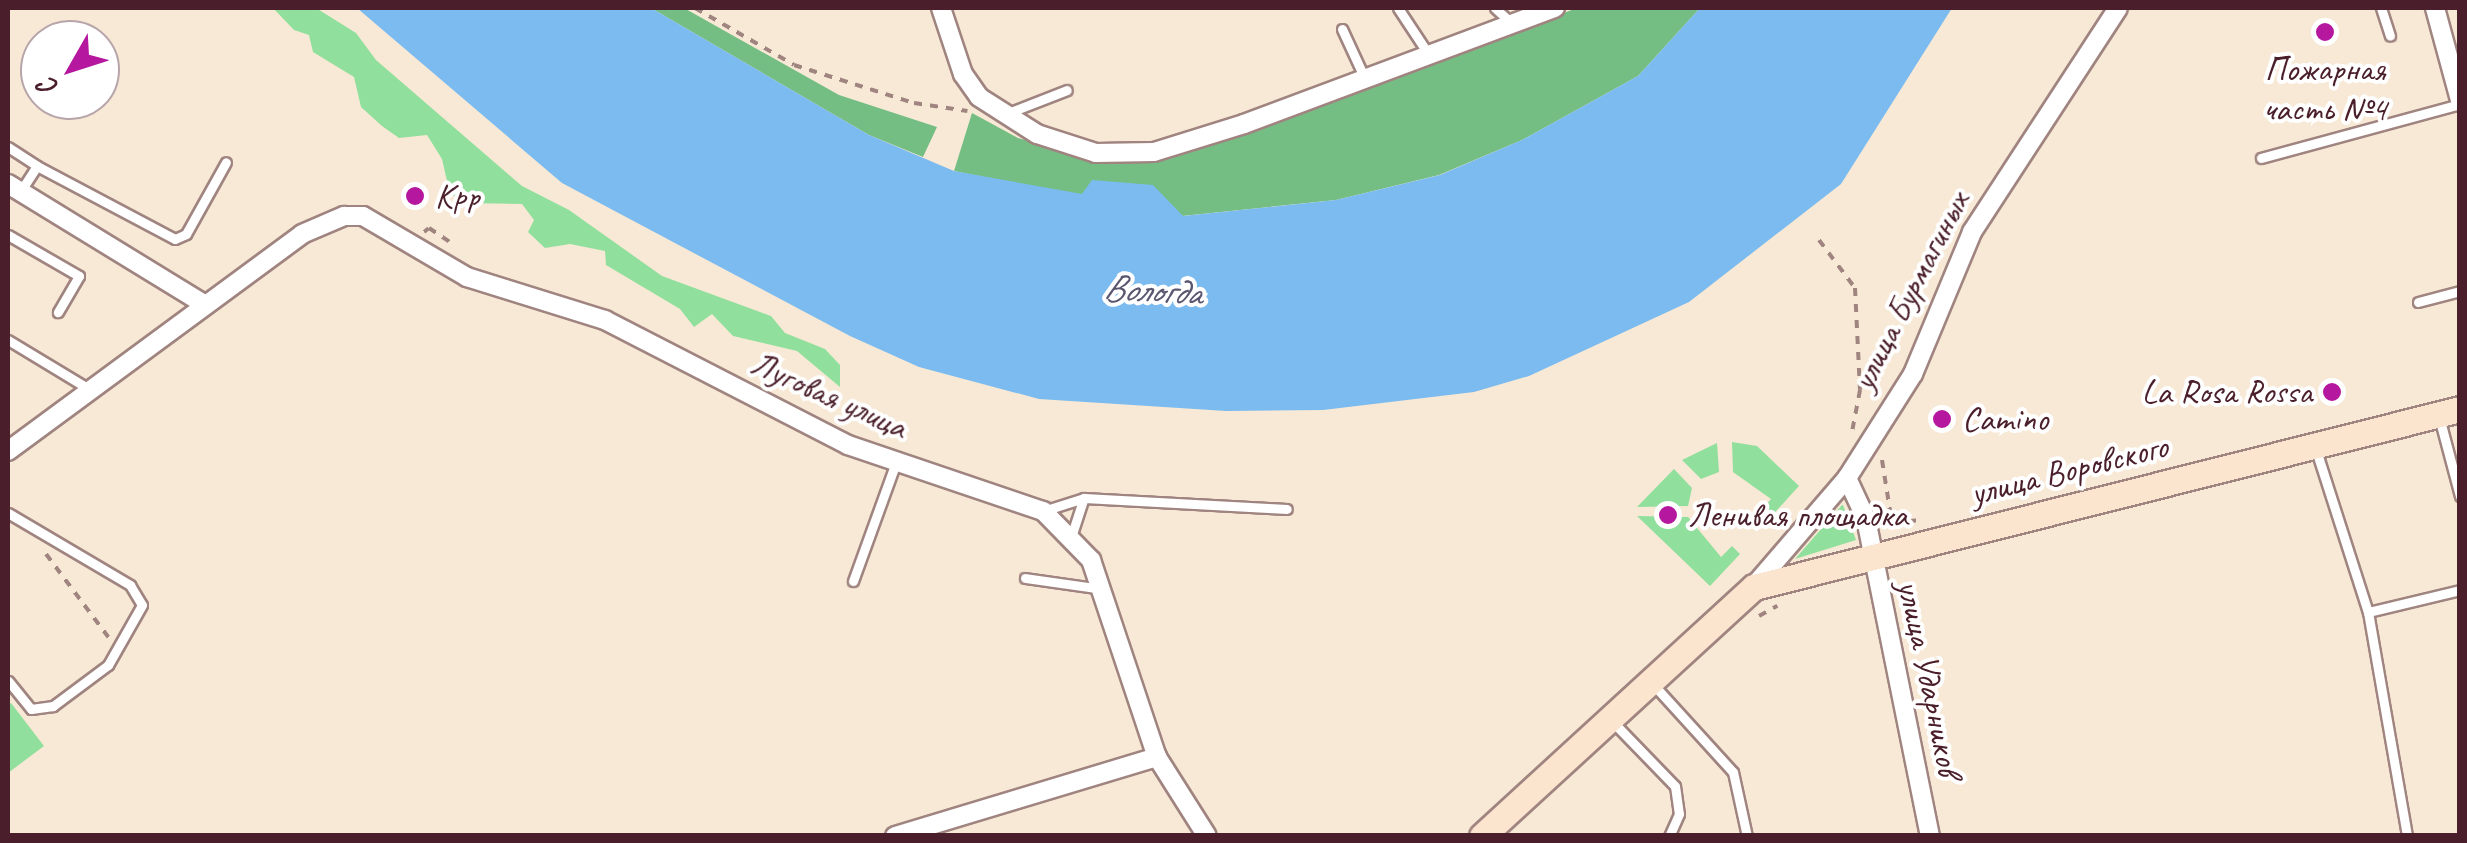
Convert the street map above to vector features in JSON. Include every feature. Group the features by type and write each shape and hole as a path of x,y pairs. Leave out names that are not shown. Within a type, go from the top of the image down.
{"street":[{"path":"941,8 950,43 978,97 1001,116 1096,153 1154,152 1554,8"},
{"name":"улица Бурмагиных","path":"1482,836 1754,587 1848,478 1913,374 1972,232 2118,8"},
{"path":"2435,8 2460,102"},
{"path":"8,451 204,304 14,188"},
{"name":"Луговая улица","path":"204,304 302,234 344,216 381,223 467,277 605,320 785,416 896,462 1043,511 1072,534 1105,590 1157,757 1206,836"},
{"name":"улица Воровского","path":"1754,587 2449,411"},
{"name":"улица Ударников","path":"1848,478 1866,519 1870,557 1930,836"},
{"path":"895,836 1157,757"}],"lane":[{"path":"1398,8 1429,55"},
{"path":"1495,8 1513,24"},
{"path":"2382,8 2390,36"},
{"path":"1342,29 1365,79"},
{"path":"1001,116 1066,90"},
{"path":"2261,158 2460,102"},
{"path":"8,147 175,239 186,234 226,162"},
{"path":"14,188 37,166"},
{"path":"8,234 79,276 58,312"},
{"path":"2418,302 2460,291"},
{"path":"8,340 90,390"},
{"path":"2449,411 2460,496"},
{"path":"2314,444 2368,612 2407,836"},
{"path":"853,581 896,462"},
{"path":"1043,511 1084,498 1287,510"},
{"path":"1072,534 1084,498"},
{"path":"8,513 135,589 140,611 108,664 48,709 26,706 8,681"},
{"path":"1025,578 1105,590"},
{"path":"2368,612 2460,590"},
{"path":"1649,680 1734,772 1747,836"},
{"path":"1608,718 1675,786 1679,814 1669,836"}],"path":[{"path":"695,8 794,65 914,103 1001,116"},
{"path":"1819,240 1855,288 1860,390 1852,438"},
{"path":"1888,448 1881,472 1892,523 1919,516 1925,543"},
{"path":"43,550 117,649"},
{"path":"1750,621 1786,602"}],"green space":[{"path":"273,8 316,8 356,33 376,60 522,186 569,210 662,276 771,316 785,333 825,349 840,365 840,387 797,351 733,336 712,314 694,327 680,309 606,265 605,251 570,244 545,248 528,232 534,220 522,204 467,203 450,194 442,159 427,135 399,138 382,126 361,107 354,77 313,52 309,35 294,30"},
{"path":"651,8 684,8 839,95 937,127 923,157 869,135"},
{"path":"1577,8 1700,8 1638,76 1522,140 1439,175 1336,200 1182,216 954,171 972,113 1018,138 1094,159 1247,132"},
{"path":"1732,442 1757,446 1799,486 1767,521 1759,513 1771,499 1733,472"},
{"path":"1717,443 1719,472 1701,479 1682,460"},
{"path":"1674,469 1692,488 1688,506 1637,507"},
{"path":"1842,505 1856,540 1795,559"},
{"path":"1637,516 1688,517 1721,557 1732,546 1740,554 1710,586"},
{"path":"11,703 44,746 8,773 8,705"}],"water":[{"name":"Вологда","path":"357,8 651,8 869,135 954,171 1082,194 1092,180 1153,185 1183,216 1336,200 1440,175 1522,140 1638,76 1700,8 1952,8 1841,184 1689,302 1529,376 1474,392 1323,410 1226,411 1039,399 919,367 850,336 562,183"}],"place":[{"name":"Пожарная часть №4","path":"2325,32"},
{"name":"Kpp","path":"415,196"},
{"name":"La Rosa Rossa","path":"2332,392"},
{"name":"Camino","path":"1942,419"},
{"name":"Ленивая площадка","path":"1668,515"}]}
